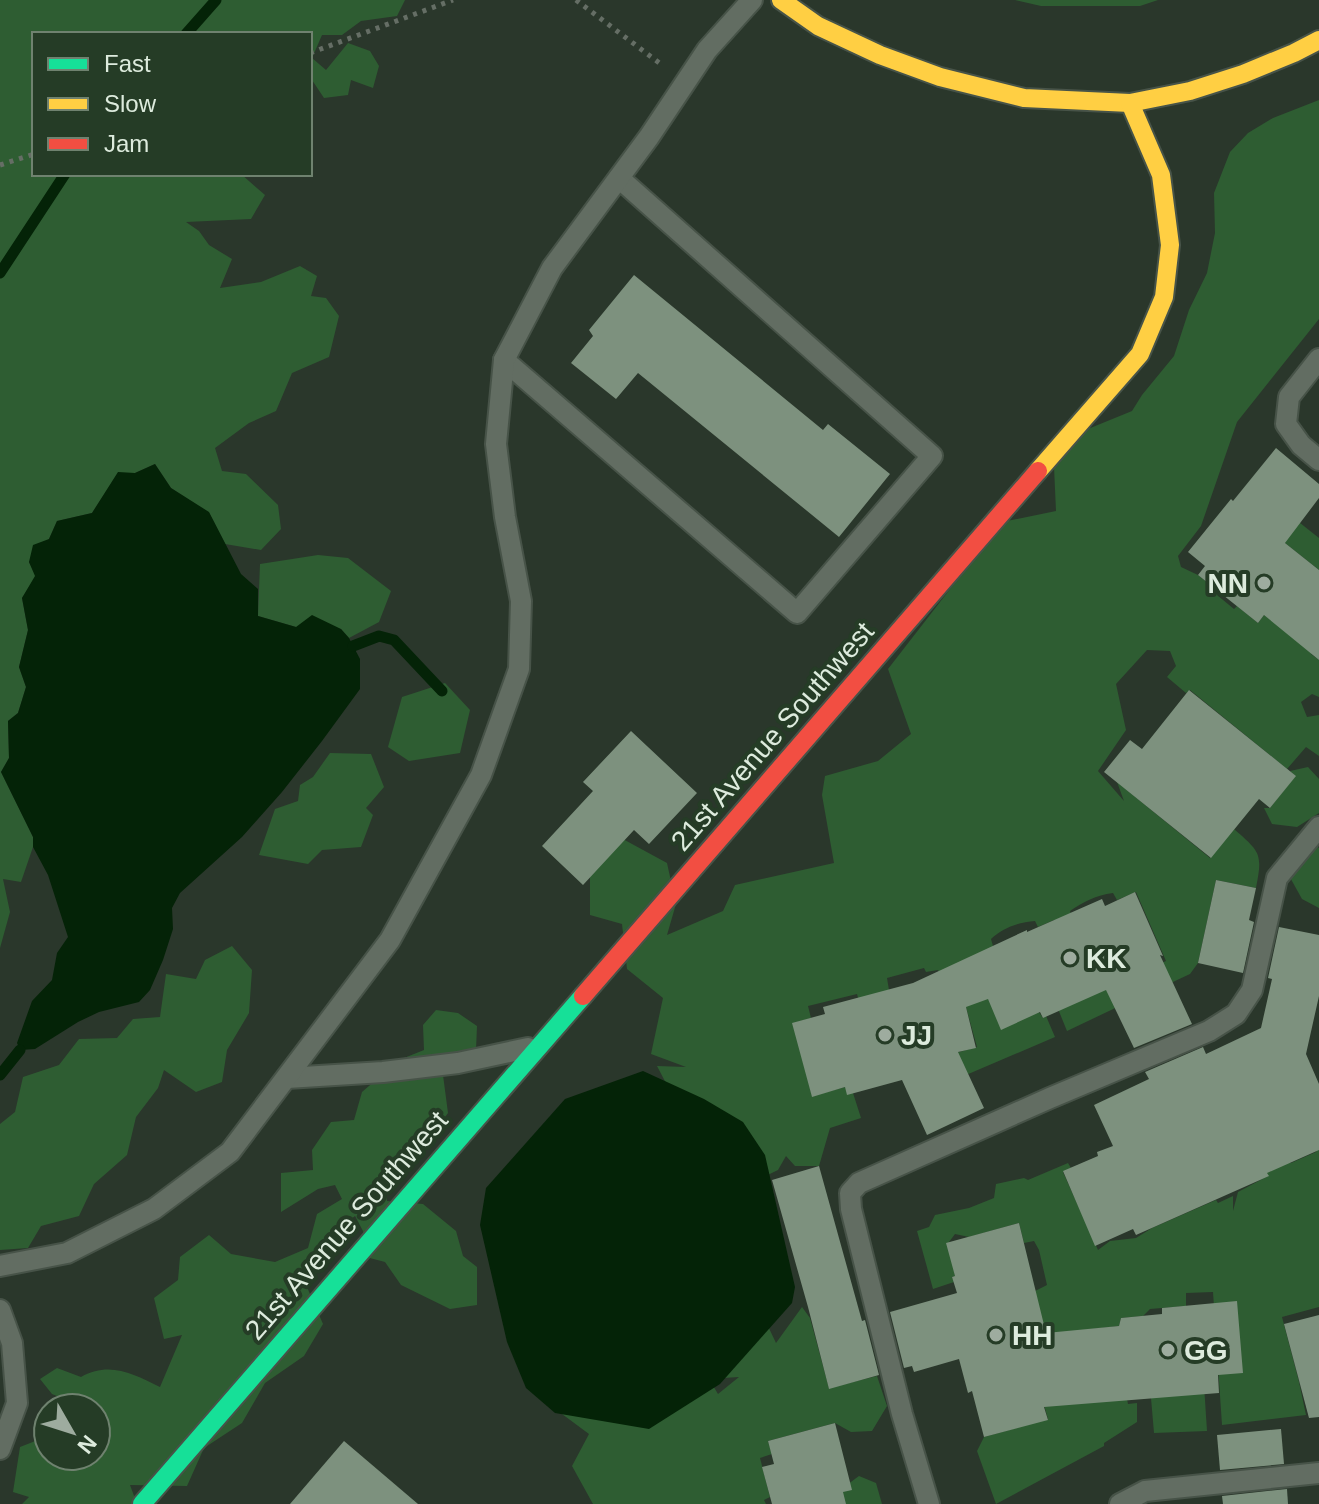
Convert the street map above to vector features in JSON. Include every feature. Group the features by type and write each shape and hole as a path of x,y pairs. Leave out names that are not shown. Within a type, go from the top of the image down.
{"street":[{"path":"781,0 818,26 880,55 940,77 1024,98 1130,103 1190,91 1243,74 1319,40"},
{"name":"21st Avenue Southwest","path":"142,1504 1140,354 1164,297 1170,245 1161,175 1130,103"}],"lane":[{"path":"0,1266 67,1253 154,1209 230,1152 390,940 481,775 519,669 521,601 505,517 496,444 504,360 552,268 619,178 707,50 752,0"},
{"path":"504,360 797,613 932,456 619,178"},
{"path":"1319,359 1289,397 1286,424 1301,445 1319,460"},
{"path":"929,1504 902,1414 851,1209 850,1193 859,1183 1209,1031 1236,1014 1252,990 1277,878 1319,827"},
{"path":"287,1078 383,1072 458,1063 539,1046"},
{"path":"0,1310 12,1343 17,1403 0,1449"},
{"path":"1120,1504 1145,1491 1319,1473"}],"path":[{"path":"312,52 453,0"},
{"path":"576,0 671,72 687,80"},
{"path":"0,165 32,155"}],"shaded area":[{"path":"0,0 405,0 397,16 361,21 342,35 322,35 312,58 312,32 32,32 32,176 243,176 265,195 251,219 186,222 199,231 209,245 232,259 220,288 261,282 300,266 317,276 311,296 326,298 339,316 329,357 292,373 276,411 249,423 215,448 222,471 246,474 278,505 281,529 261,550 225,544 209,513 171,488 155,464 135,473 118,473 92,513 57,521 49,539 29,562 36,576 22,598 28,630 19,667 26,687 18,713 8,721 9,758 1,772 33,837 33,847 21,882 3,879 10,912 0,948"},
{"path":"1015,0 1158,0 1140,6 1041,6"},
{"path":"348,43 370,51 379,66 373,88 351,80 348,95 324,98 312,80 312,58 326,70"},
{"path":"1319,100 1319,319 1237,422 1201,526 1178,556 1181,567 1198,575 1234,609 1237,606 1258,623 1264,615 1314,649 1311,654 1319,660 1319,697 1312,694 1301,702 1307,717 1319,715 1319,756 1306,747 1287,769 1190,690 1186,693 1167,677 1176,666 1170,651 1147,650 1116,684 1126,730 1098,771 1124,801 1117,782 1210,858 1234,829 1257,854 1256,888 1216,880 1198,963 1190,974 1143,996 1134,975 1166,961 1136,892 1117,900 1113,893 1090,899 1070,911 1073,920 1054,920 1038,927 1035,921 1011,926 1000,932 991,939 993,946 1043,1018 1046,1016 1055,1037 952,1081 945,1056 977,1047 956,971 940,976 938,970 926,972 924,968 887,978 889,990 860,1005 857,994 808,1006 811,1018 794,1023 812,1096 845,1087 853,1093 861,1118 830,1128 819,1166 795,1166 786,1156 778,1170 749,1184 668,1087 657,1066 686,1067 651,1054 663,998 627,969 622,924 590,915 590,868 621,838 667,863 676,904 667,935 723,911 735,885 834,863 822,795 825,776 878,761 911,734 888,669 1002,522 1056,511 1054,467 1083,431 1132,411 1174,356 1189,310 1207,273 1215,233 1214,193 1230,152 1248,133 1273,118"},
{"path":"155,464 171,488 209,512 241,574 258,589 258,616 296,627 312,615 341,629 360,659 360,689 282,792 242,837 180,893 172,908 173,929 163,960 150,990 139,1002 99,1012 35,1049 20,1050 17,1043 32,1001 52,980 57,953 68,937 48,875 33,847 33,837 1,772 9,758 8,721 18,713 26,687 19,667 28,630 22,598 35,576 29,562 33,545 49,539 57,521 92,513 118,472 135,473"},
{"path":"1290,515 1319,538 1319,570 1285,543"},
{"path":"318,555 348,558 391,591 379,622 349,638 341,629 296,627 258,616 260,564"},
{"path":"445,683 470,710 460,753 409,761 388,747 402,697"},
{"path":"330,753 371,754 384,787 366,808 373,815 361,847 322,850 308,864 259,855 275,809 298,801 300,785 313,777"},
{"path":"1308,767 1319,779 1319,813 1297,827 1272,824 1264,808 1270,808 1295,776 1290,771"},
{"path":"1314,844 1319,848 1319,908 1302,899 1287,872"},
{"path":"232,946 252,970 249,1013 227,1050 222,1082 196,1092 164,1070 158,1088 136,1117 127,1155 94,1184 79,1216 41,1226 28,1248 0,1250 0,1124 15,1112 23,1077 59,1065 79,1039 117,1038 133,1019 160,1017 166,974 196,979 205,960"},
{"path":"1119,984 1130,1001 1067,1031 1056,1004"},
{"path":"436,1010 458,1013 477,1026 476,1050 432,1062 443,1075 448,1113 413,1161 383,1180 387,1201 423,1204 456,1231 463,1256 477,1267 477,1305 450,1309 401,1285 385,1262 366,1257 363,1231 355,1216 338,1229 321,1262 300,1271 323,1324 304,1356 265,1383 242,1423 204,1448 187,1486 130,1485 137,1504 22,1504 29,1497 13,1492 20,1447 32,1442 32,1472 112,1472 112,1392 50,1392 40,1379 57,1368 81,1377 92,1372 112,1370 131,1374 160,1387 182,1335 164,1339 154,1298 178,1280 180,1257 209,1235 231,1254 275,1262 308,1248 317,1214 342,1199 335,1185 318,1189 281,1212 281,1173 313,1170 312,1150 331,1122 354,1120 362,1092 399,1060 424,1050 423,1025"},
{"path":"643,1071 704,1099 743,1122 765,1155 795,1287 792,1303 720,1384 649,1429 555,1413 526,1388 507,1342 480,1225 486,1188 565,1099"},
{"path":"1319,1140 1319,1307 1282,1317 1306,1415 1222,1425 1213,1292 1186,1293 1186,1306 1150,1309 1143,1316 1121,1318 1119,1326 1094,1329 1128,1404 1137,1403 1137,1422 1104,1443 1104,1446 996,1504 977,1451 984,1437 1048,1419 1044,1405 1035,1291 1047,1285 1039,1250 1034,1241 1024,1243 1019,1223 969,1237 955,1234 949,1242 954,1282 933,1289 917,1231 929,1227 935,1215 969,1208 994,1198 996,1184 1024,1178 1028,1180 1068,1163 1071,1168 1063,1172 1098,1250 1110,1241 1136,1238 1216,1200 1218,1203 1233,1196 1233,1211 1238,1192 1268,1176 1263,1163 1291,1163 1316,1152"},
{"path":"802,1307 810,1318 829,1388 877,1376 887,1406 872,1431 851,1432 835,1423 768,1441 772,1454 760,1458 770,1497 764,1500 766,1504 593,1504 572,1466 589,1434 562,1414 712,1384 718,1394 739,1377 723,1378 766,1322 776,1343"},
{"path":"1204,1385 1207,1431 1154,1433 1151,1398"},
{"path":"859,1476 876,1483 882,1504 841,1504 844,1487"}],"building":[{"path":"634,275 823,430 828,424 890,474 839,537 638,373 616,399 571,363 593,336 589,330"},
{"name":"NN","path":"1276,448 1319,484 1319,498 1285,543 1319,570 1319,660 1264,615 1258,623 1198,575 1205,566 1188,552"},
{"path":"1189,690 1296,776 1270,808 1259,799 1211,858 1104,772 1130,740 1142,749"},
{"path":"631,731 697,793 649,844 634,830 583,885 542,846 593,791 583,782"},
{"path":"1216,880 1256,888 1249,920 1254,922 1243,973 1198,963"},
{"path":"1135,892 1192,1024 1134,1048 1106,990 1043,1018 1040,1012 1001,1030 988,999 966,1007 976,1048 958,1052 984,1108 927,1135 902,1080 847,1095 845,1087 812,1097 792,1023 825,1014 823,1007 913,983 1102,899 1105,906"},
{"path":"1279,927 1319,935 1319,996 1306,1054 1319,1084 1319,1150 1267,1173 1269,1176 1136,1235 1133,1229 1095,1246 1063,1171 1113,1146 1094,1105 1149,1079 1145,1072 1203,1047 1206,1054 1261,1028"},
{"path":"819,1166 879,1375 829,1389 772,1180"},
{"path":"1019,1223 1046,1333 1119,1326 1121,1318 1162,1314 1162,1308 1237,1301 1243,1373 1218,1375 1219,1393 1044,1407 1048,1420 984,1437 972,1391 968,1393 959,1359 914,1372 912,1366 904,1368 890,1312 957,1293 946,1243"},
{"path":"1319,1315 1319,1417 1309,1418 1284,1324"},
{"path":"835,1423 852,1490 843,1492 846,1504 772,1504 762,1467 774,1464 768,1441"},
{"path":"1281,1429 1284,1464 1220,1470 1217,1435"},
{"path":"344,1441 418,1504 290,1504"},
{"path":"1287,1489 1288,1504 1223,1504 1222,1496"}],"waterway":[{"path":"188,32 216,0"},
{"path":"0,273 64,176"},
{"path":"353,646 379,636 394,640 442,691"},
{"path":"0,1075 20,1050"}],"traffic: fast":[{"path":"142,1504 583,996"}],"traffic: slow":[{"path":"781,0 818,26 880,55 940,77 1024,98 1130,103 1190,91 1243,74 1319,40"},
{"path":"1038,471 1140,354 1164,297 1170,245 1161,175 1130,103"}],"traffic: jam":[{"path":"583,996 1038,471"}],"place":[{"name":"NN","path":"1264,583"},
{"name":"KK","path":"1070,958"},
{"name":"JJ","path":"885,1035"},
{"name":"HH","path":"996,1335"},
{"name":"GG","path":"1168,1350"}]}
